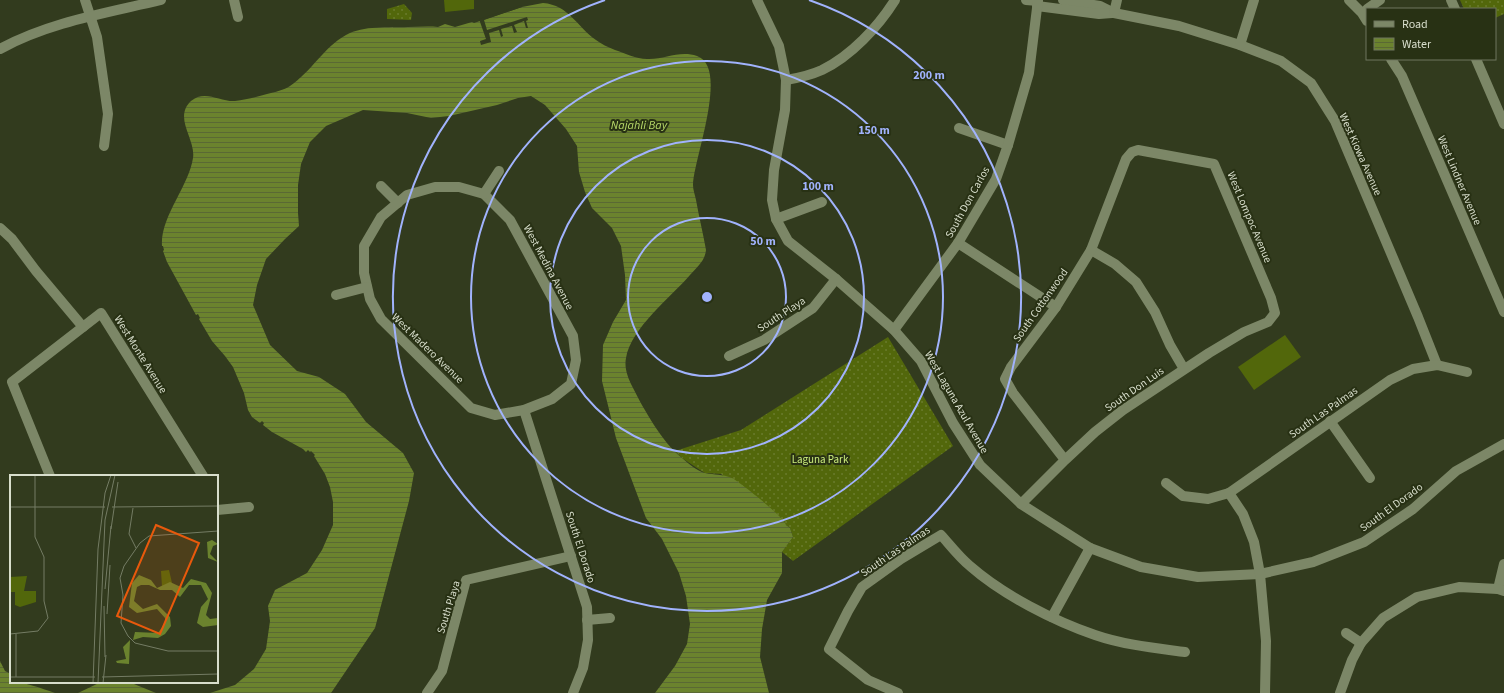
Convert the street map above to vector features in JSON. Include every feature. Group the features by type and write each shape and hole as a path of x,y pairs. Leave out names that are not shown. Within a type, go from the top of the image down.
{"street":[{"path":"85,0 97,37 108,114 104,146"},
{"path":"0,49 51,28 91,16 161,0"},
{"path":"234,0 238,17"},
{"name":"West Laguna Azul Avenue","path":"757,0 779,46 786,80 785,110 774,170 772,200 776,219 788,241 836,279 894,330 921,361 953,423 980,465 1021,504 1090,548 1141,567 1198,577 1260,574"},
{"path":"786,80 822,70 856,48 887,12 895,0"},
{"name":"West Kiowa Avenue","path":"1026,0 1099,14 1114,13 1179,26 1240,45 1280,61 1311,84 1335,121 1437,365"},
{"name":"West Kiowa Avenue","path":"1063,0 1100,6 1114,13"},
{"path":"1114,13 1117,0"},
{"path":"1240,45 1254,0"},
{"path":"1350,0 1366,13"},
{"path":"1371,8 1380,0"},
{"name":"South Don Carlos","path":"894,330 958,243 996,179 1030,73 1037,3"},
{"name":"West Lindner Avenue","path":"1392,60 1402,76 1504,312"},
{"path":"1476,60 1504,124"},
{"path":"959,128 1008,145"},
{"name":"West Lompoc Avenue","path":"1132,152 1138,150 1214,164 1271,298 1275,313"},
{"name":"South Cottonwood","path":"1065,460 1013,393 1005,378 1011,367 1056,307 1091,250 1126,159 1132,152"},
{"path":"484,194 499,171"},
{"path":"381,186 398,203"},
{"name":"West Medina Avenue","path":"407,195 435,187 459,187 484,194 510,220 573,336 576,360 571,384 552,399 524,410"},
{"name":"West Madero Avenue","path":"407,195 381,217 364,246 364,273 370,299 381,319 471,408 495,415 524,410"},
{"path":"776,219 822,202"},
{"path":"0,228 12,239 36,271 83,327 12,382 50,475"},
{"path":"958,243 1056,307"},
{"path":"1091,250 1115,264 1136,282 1155,312 1170,345 1184,369"},
{"name":"South Playa","path":"729,356 764,340 813,308 836,279"},
{"path":"336,295 367,287"},
{"name":"West Monte Avenue","path":"83,327 101,312 202,475"},
{"name":"South Don Luis","path":"1021,504 1095,432 1123,410 1184,369 1244,332 1268,322 1275,313"},
{"path":"1437,365 1467,372"},
{"name":"South Las Palmas","path":"1166,483 1183,496 1208,499 1229,493 1390,380 1412,369 1437,365"},
{"name":"South El Dorado","path":"524,410 587,606 588,640 583,668 573,693"},
{"path":"1330,421 1370,478"},
{"name":"South El Dorado","path":"1260,574 1313,562 1364,542 1412,509 1456,472 1504,444"},
{"path":"1229,493 1243,514 1254,542 1260,574 1266,641 1265,693"},
{"path":"218,510 249,507"},
{"name":"South Las Palmas","path":"898,693 868,680 829,649 862,587 900,559 941,535 970,566 1005,592 1052,617"},
{"path":"1090,548 1052,617 1096,635 1138,646 1186,652"},
{"name":"South Playa","path":"427,693 442,671 466,580 571,556"},
{"path":"1340,693 1352,660 1361,643 1383,618 1417,597 1459,587 1501,590 1504,564"},
{"path":"588,620 610,618"},
{"path":"1346,633 1361,643"}],"green space":[{"path":"444,0 474,0 474,9 445,12"},
{"path":"1460,0 1504,0 1504,14 1496,18 1496,8 1464,8"},
{"path":"404,4 412,13 411,20 387,19 387,9"},
{"path":"1285,335 1301,357 1254,390 1238,367"},
{"name":"Laguna Park","path":"888,337 953,446 793,561 782,552 793,537 790,528 721,474 705,473 682,458 675,451 741,430"}],"water":[{"name":"Najahli Bay","path":"543,3 560,8 572,17 589,35 602,44 615,50 643,59 690,54 697,56 706,64 710,77 710,95 693,185 706,250 705,254 698,266 643,324 635,335 629,347 626,365 629,380 642,405 661,435 675,451 699,471 722,475 737,481 778,515 790,528 793,537 782,552 782,573 767,600 762,629 760,657 769,693 655,693 675,666 687,644 690,624 686,596 679,573 662,539 646,518 616,438 602,381 603,345 613,322 626,300 625,275 621,246 612,228 592,208 579,172 577,146 566,129 545,105 531,96 449,116 431,118 407,113 363,110 326,126 310,142 301,164 298,185 299,226 266,259 257,285 253,305 270,345 297,371 319,377 345,394 366,422 403,453 414,473 409,501 375,628 331,693 210,693 235,685 254,669 266,649 270,621 268,606 275,590 307,573 322,550 333,525 333,502 330,487 325,474 314,456 315,455 311,451 310,452 308,450 306,452 272,432 263,425 264,423 262,421 260,423 252,417 248,410 244,393 233,367 212,341 167,262 162,246 165,224 186,179 193,158 193,151 186,129 184,114 186,108 191,101 202,96 235,101 285,89 305,74 338,40 353,32 368,28 438,27 445,24 455,27 472,22 474,23 522,7"},
{"path":"0,661 5,671 10,674 10,683 28,684 55,693 0,693"},
{"path":"99,683 131,683 156,693 78,693"}],"pier":[{"path":"521,5 522,7 484,20 487,30 527,17 528,20 526,21 528,28 526,28 524,21 514,25 517,32 514,33 512,26 501,29 503,36 501,37 499,30 489,33 491,42 481,45 480,41 486,39 479,19"}]}
